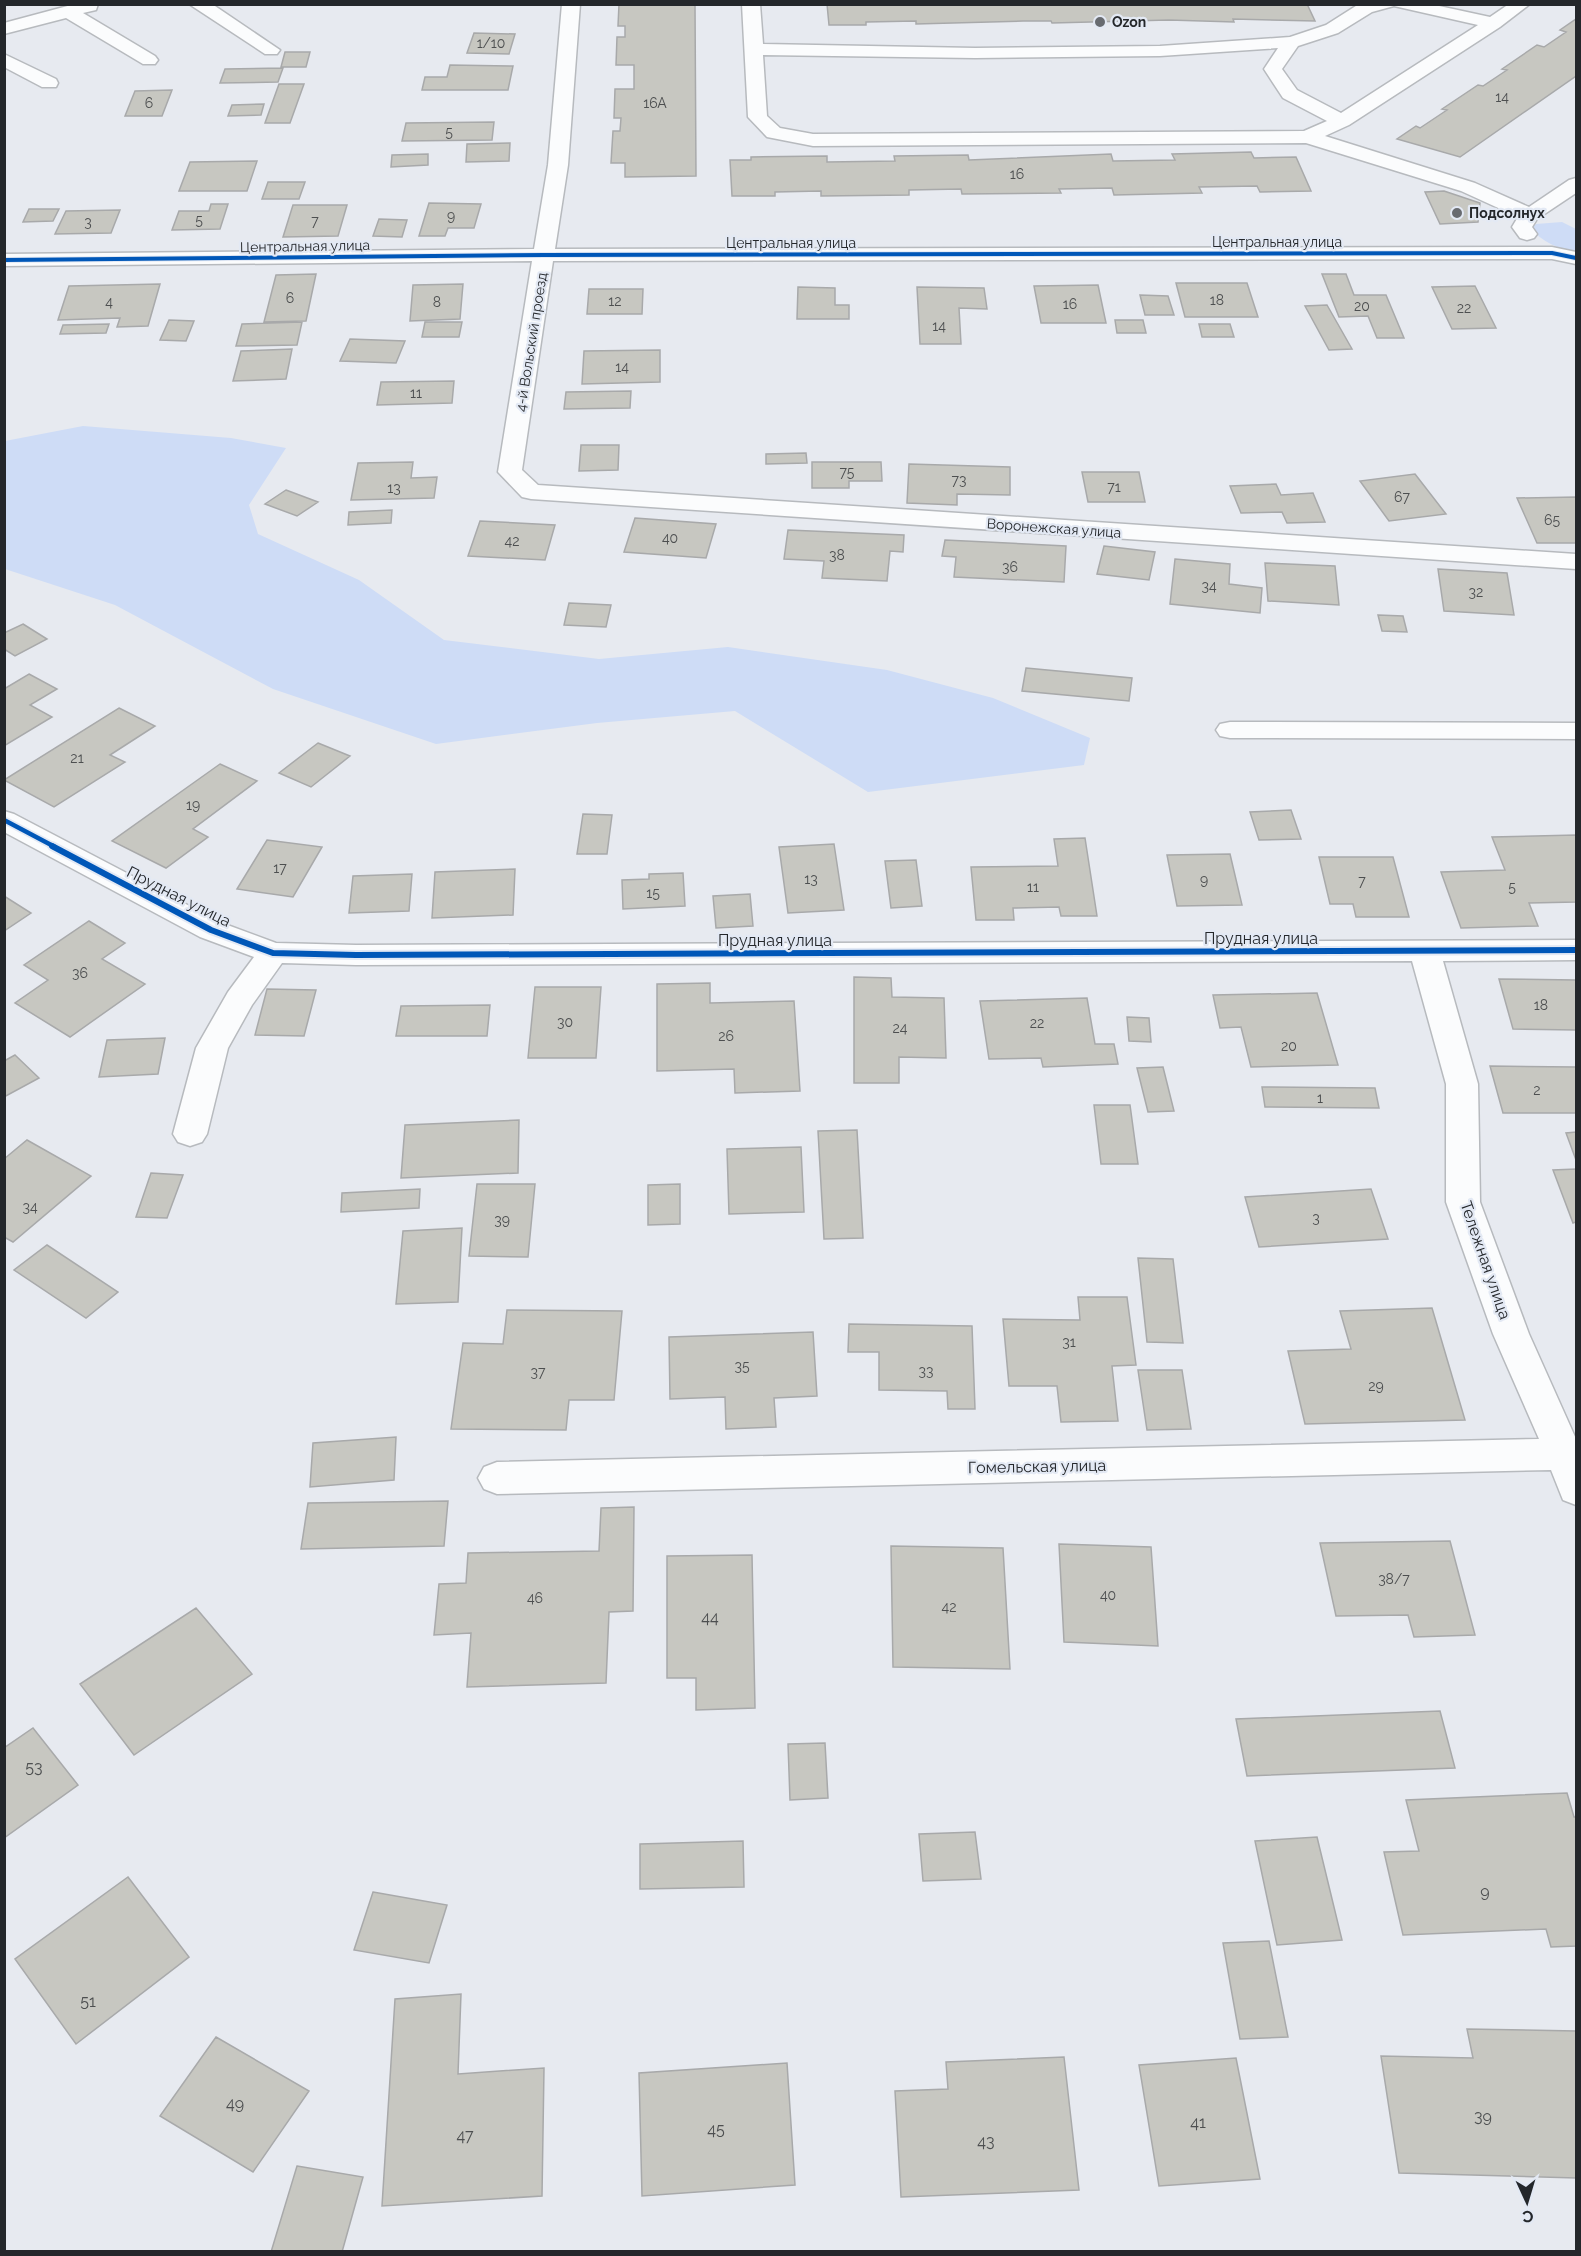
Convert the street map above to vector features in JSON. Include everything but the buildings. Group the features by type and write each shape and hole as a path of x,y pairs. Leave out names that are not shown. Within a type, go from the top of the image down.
{"street":[{"path":"4,29 95,4"},
{"path":"198,4 272,50"},
{"name":"4-й Вольский проезд","path":"531,492 510,472 558,165 571,4"},
{"path":"751,4 758,117 774,134 813,140 1306,137 1468,187 1530,215 1559,208 1576,184"},
{"path":"754,49 975,53 1160,51 1292,42 1332,29 1367,7 1387,4"},
{"path":"1402,4 1494,23"},
{"path":"1306,137 1342,121 1522,4"},
{"path":"68,12 149,60"},
{"path":"1292,42 1273,69 1290,94 1342,121"},
{"path":"4,59 49,84"},
{"path":"1530,215 1522,227 1534,242 1552,253"},
{"name":"Центральная улица","path":"4,260 545,255 1552,253 1576,258"},
{"name":"Воронежская улица","path":"531,492 1576,562"},
{"path":"1230,730 1576,731"},
{"name":"Прудная улица","path":"4,820 211,930 273,953 380,955 1576,950"},
{"name":"Тележная улица","path":"1425,951 1462,1084 1463,1202 1511,1334 1573,1466"},
{"path":"190,1134 212,1048 239,999 273,953"},
{"name":"Гомельская улица","path":"497,1478 1573,1466"}],"shaded area":[{"path":"1562,222 1576,229 1576,253 1545,241 1531,228 1536,224"},
{"path":"83,426 231,438 286,448 249,505 258,534 359,580 444,640 599,659 728,647 887,670 993,698 1090,738 1084,765 868,792 735,711 597,723 436,744 273,689 115,605 5,569 5,441"}],"cycle path":[{"path":"4,260 545,255 1552,253 1576,258"},
{"path":"4,820 211,930 273,953 356,955 1576,950"}],"place":[{"name":"Ozon","path":"1100,22"},
{"name":"Подсолнух","path":"1457,213"}]}
